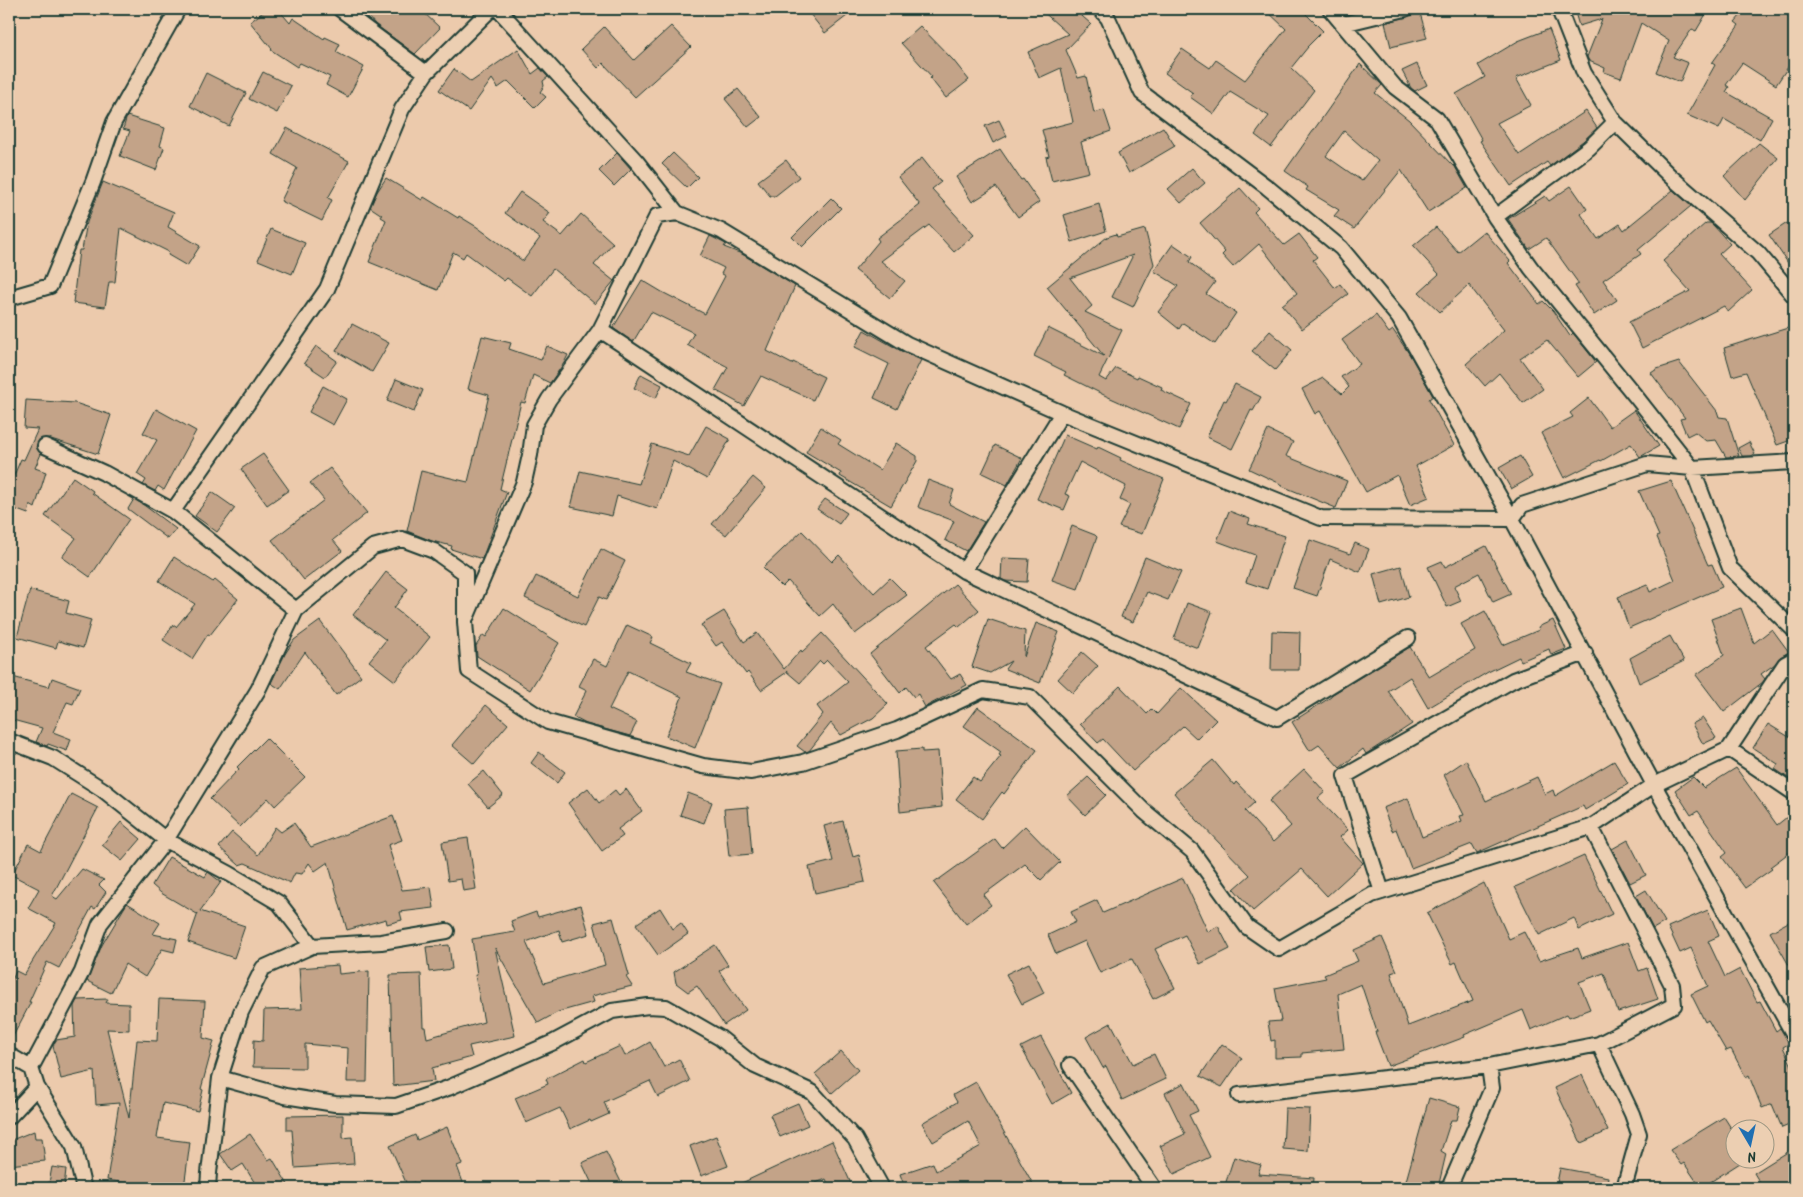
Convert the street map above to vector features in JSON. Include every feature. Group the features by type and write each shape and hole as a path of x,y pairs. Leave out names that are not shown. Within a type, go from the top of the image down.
{"street":[{"path":"9,298 50,286 93,182 114,122 178,9"},
{"path":"340,9 426,73"},
{"path":"173,511 327,289 402,109 426,73 491,9"},
{"path":"498,9 637,162 677,213 721,231 907,344 1062,413 1321,518 1512,520"},
{"path":"1100,9 1108,18 1142,92 1267,187 1341,248 1399,318 1585,653 1654,785 1794,1035"},
{"path":"1330,9 1395,87 1437,119 1496,217 1531,268 1692,468 1730,568 1794,630"},
{"path":"1343,24 1405,9"},
{"path":"1558,9 1584,73 1615,122 1670,176 1758,253 1794,296"},
{"path":"1496,217 1589,148 1615,122"},
{"path":"465,622 524,482 534,424 549,399 600,330 657,216 677,213"},
{"path":"600,330 964,571 1277,718 1408,638"},
{"path":"964,571 1062,413"},
{"path":"45,446 104,473 173,511 296,610"},
{"path":"1512,520 1522,505 1647,464 1692,468 1794,462"},
{"path":"31,1068 82,972 100,924 166,840 258,690 296,610 372,547 402,539 434,551 465,573 465,622 469,671 548,722 703,766 751,772 803,762 898,730 983,690 1030,697 1144,811 1192,851 1248,927 1279,949 1382,892 1590,827 1654,785 1729,749 1786,664 1794,659"},
{"path":"1382,892 1345,776 1513,680 1585,653"},
{"path":"9,741 62,763 102,789 166,840 279,903 312,946"},
{"path":"1729,749 1794,793"},
{"path":"1239,1094 1489,1066 1599,1044 1674,1005 1672,985 1590,827"},
{"path":"208,1188 220,1078 241,1012 263,968 312,946 381,942 446,931"},
{"path":"220,1078 247,1087 302,1099 335,1104 396,1106 448,1088 554,1042 612,1011 648,1006 666,1006 720,1038 755,1066 812,1092 855,1139 882,1188"},
{"path":"1599,1044 1632,1114 1639,1134 1624,1188"},
{"path":"9,1055 31,1068 37,1087 74,1147 84,1187"},
{"path":"1070,1065 1154,1188"},
{"path":"1449,1188 1492,1088 1489,1066"},
{"path":"9,1117 37,1087"}],"building":[{"path":"267,9 278,9 290,23 293,18 324,39 325,37 340,44 336,52 364,67 348,97 326,85 330,77 300,63 297,67 271,50 250,22"},
{"path":"361,9 420,9 440,28 415,54 376,25"},
{"path":"806,9 856,9 825,33"},
{"path":"1040,9 1074,9 1091,24 1066,50 1078,78 1086,76 1094,113 1104,110 1111,131 1081,142 1089,172 1052,181 1046,157 1049,156 1042,130 1073,122 1061,68 1039,78 1028,52 1068,34"},
{"path":"1265,9 1301,9 1323,31 1307,47 1291,68 1314,90 1271,147 1255,135 1269,116 1230,92 1214,114 1190,97 1193,93 1165,73 1182,49 1210,68 1216,60 1245,80 1286,29"},
{"path":"1574,9 1709,9 1696,31 1692,29 1673,57 1688,63 1680,82 1656,72 1669,41 1641,23 1621,78 1604,72 1605,68 1589,61 1587,57 1602,19 1579,26"},
{"path":"1746,9 1777,9 1794,19 1794,58 1776,85 1742,63 1726,85 1729,87 1726,92 1772,118 1760,140 1724,119 1719,129 1687,115 1715,65 1712,63 1739,25 1735,22"},
{"path":"1420,13 1427,38 1391,47 1385,23"},
{"path":"671,26 691,47 635,97 603,63 598,68 581,49 604,27 634,60"},
{"path":"920,26 953,60 969,80 946,98 930,78 932,77 901,43"},
{"path":"1549,29 1561,60 1516,78 1531,105 1497,123 1519,155 1586,111 1597,128 1550,166 1547,162 1511,186 1480,141 1482,140 1456,94 1485,77 1478,65 1518,41"},
{"path":"518,49 532,74 540,68 548,77 543,81 544,86 540,92 546,97 535,108 508,81 498,88 492,79 469,111 439,90 454,69 471,82"},
{"path":"1360,64 1382,85 1375,93 1409,120 1454,165 1467,188 1428,212 1401,170 1354,229 1334,216 1339,210 1306,190 1308,187 1285,171","holes":["1344,131 1378,161 1362,181 1326,156"]},
{"path":"1417,64 1427,85 1415,91 1411,88 1402,71"},
{"path":"263,72 291,86 277,113 249,99"},
{"path":"206,73 246,93 229,126 190,106"},
{"path":"738,89 761,117 748,127 725,99"},
{"path":"127,116 165,128 160,146 164,148 156,170 120,156 130,131 123,129"},
{"path":"999,120 1007,136 993,143 985,126"},
{"path":"1163,127 1175,146 1129,173 1118,153"},
{"path":"287,128 349,161 328,198 332,200 322,221 281,201 297,168 273,154"},
{"path":"1759,143 1778,158 1745,200 1724,176"},
{"path":"1000,149 1039,202 1018,217 996,187 972,202 956,177"},
{"path":"617,153 631,169 614,186 599,171"},
{"path":"673,153 698,177 687,188 662,164"},
{"path":"922,158 941,182 932,189 974,235 954,252 929,225 881,261 905,281 890,298 855,270 879,241 877,238 920,205 898,177"},
{"path":"786,160 799,177 775,196 770,196 758,181"},
{"path":"1192,168 1205,183 1181,203 1168,189"},
{"path":"386,178 422,200 424,197 458,218 459,216 523,261 540,238 505,213 520,192 550,213 543,222 562,236 581,214 613,243 594,265 614,281 595,304 553,269 532,296 507,278 504,281 466,253 463,258 453,252 438,290 369,262 386,220 370,207"},
{"path":"103,182 174,212 168,227 200,246 187,266 168,255 169,252 121,228 115,282 109,282 105,307 73,303 79,250 82,250 87,222"},
{"path":"1571,186 1587,209 1581,214 1598,239 1620,224 1624,230 1673,190 1691,206 1638,250 1641,254 1603,280 1617,300 1594,315 1575,286 1579,284 1546,238 1529,249 1508,219 1545,196 1549,201"},
{"path":"1240,188 1258,208 1254,212 1284,245 1299,234 1317,257 1313,260 1335,288 1340,284 1348,294 1302,329 1282,305 1297,293 1259,244 1233,267 1222,255 1225,252 1200,223"},
{"path":"831,198 841,208 802,247 792,237"},
{"path":"1099,204 1106,231 1072,242 1064,215"},
{"path":"1706,223 1711,223 1730,244 1719,254 1752,290 1728,312 1724,306 1642,348 1629,322 1690,291 1663,261"},
{"path":"1787,223 1794,233 1794,272 1769,235"},
{"path":"1436,227 1458,252 1484,231 1510,261 1508,263 1539,304 1543,301 1553,311 1570,336 1573,333 1596,362 1578,377 1547,340 1520,358 1543,389 1523,403 1499,373 1485,386 1466,364 1504,330 1469,285 1440,312 1419,292 1439,274 1413,246"},
{"path":"271,229 305,243 292,274 258,260"},
{"path":"1145,229 1154,264 1133,307 1112,297 1133,255 1070,278 1092,306 1085,312 1122,330 1099,377 1106,381 1116,368 1162,387 1161,390 1191,404 1179,429 1064,375 1066,372 1034,356 1048,328 1104,356 1047,287 1107,237 1116,234 1117,237"},
{"path":"710,236 726,244 724,247 742,254 795,286 767,351 824,377 813,400 761,376 744,406 715,390 728,367 687,345 694,333 651,312 633,342 613,328 642,280 705,314 725,276 721,274 724,268 700,256"},
{"path":"1173,244 1192,257 1189,262 1215,282 1206,294 1236,313 1215,344 1183,323 1179,329 1158,312 1178,286 1154,271"},
{"path":"1376,315 1389,333 1393,330 1410,355 1433,396 1429,399 1454,445 1416,466 1429,497 1410,505 1397,475 1366,492 1320,411 1315,414 1302,389 1323,378 1342,394 1349,387 1341,377 1360,364 1342,340"},
{"path":"352,324 389,343 372,372 336,351"},
{"path":"1791,327 1794,333 1794,439 1777,445 1746,372 1732,376 1724,348"},
{"path":"864,330 921,360 897,409 874,398 889,364 855,347"},
{"path":"1270,331 1292,350 1275,370 1252,351"},
{"path":"482,336 511,343 509,349 541,360 547,346 568,355 550,383 533,375 525,403 521,402 500,489 507,492 482,559 451,549 452,546 432,541 407,531 421,471 468,482 489,395 468,389"},
{"path":"316,346 337,361 325,377 304,363"},
{"path":"1679,362 1717,411 1719,417 1727,418 1739,456 1726,457 1716,440 1706,441 1695,432 1687,436 1680,419 1685,418 1651,373 1657,369"},
{"path":"641,374 662,385 656,398 634,388"},
{"path":"396,379 423,390 414,412 387,401"},
{"path":"1235,384 1261,397 1253,411 1251,410 1232,449 1207,437 1224,400 1226,401"},
{"path":"323,386 347,399 333,425 309,412"},
{"path":"1589,398 1610,427 1634,410 1659,446 1640,457 1631,444 1601,461 1564,478 1541,433 1573,417 1570,413"},
{"path":"26,400 75,403 111,415 98,454 48,438 40,439 36,447 41,454 35,468 46,472 35,508 30,505 28,514 9,507 9,487 21,459 24,460 38,429 24,428"},
{"path":"156,409 196,431 164,490 158,486 155,491 143,485 146,480 137,474 157,440 143,433"},
{"path":"706,426 730,439 707,479 673,461 657,509 617,496 612,516 571,507 580,471 639,484 652,444 689,456"},
{"path":"821,427 841,440 838,444 880,470 896,443 917,456 917,461 891,506 840,476 841,473 806,452"},
{"path":"1268,430 1293,442 1286,456 1347,481 1336,508 1282,486 1249,469"},
{"path":"1065,435 1097,449 1098,447 1121,458 1120,460 1164,479 1142,534 1119,527 1130,505 1120,500 1126,486 1080,462 1065,494 1070,496 1064,510 1037,499"},
{"path":"1749,442 1755,454 1742,456 1738,448"},
{"path":"995,445 1022,458 1007,485 982,473"},
{"path":"263,454 289,490 267,505 241,469"},
{"path":"1520,456 1532,477 1511,489 1499,468"},
{"path":"330,468 367,513 333,540 342,551 304,580 272,540 324,500 310,483"},
{"path":"73,477 129,519 90,577 62,557 76,538 45,516"},
{"path":"753,477 766,488 726,535 712,524"},
{"path":"928,480 954,490 949,504 984,522 966,551 945,540 954,521 918,507"},
{"path":"1671,481 1708,565 1712,564 1722,587 1629,628 1618,597 1647,585 1650,592 1675,580 1657,537 1659,536 1639,491"},
{"path":"212,492 235,508 217,532 195,516"},
{"path":"134,499 176,529 168,539 128,509"},
{"path":"825,499 847,513 839,524 817,509"},
{"path":"1229,511 1250,519 1248,524 1285,536 1267,589 1246,582 1255,555 1217,541"},
{"path":"1072,526 1097,537 1078,589 1052,580"},
{"path":"802,531 832,562 839,555 874,593 890,578 907,595 855,634 833,604 820,616 788,581 782,587 763,568"},
{"path":"1310,540 1350,554 1355,543 1369,549 1360,572 1330,559 1317,596 1293,588"},
{"path":"1486,546 1511,594 1493,602 1479,573 1454,586 1461,601 1447,607 1428,567 1442,561 1445,567"},
{"path":"601,549 625,561 606,600 599,597 584,627 525,598 536,576 578,596"},
{"path":"174,557 213,582 215,580 238,599 210,635 208,634 192,659 163,640 173,625 176,627 195,604 159,581"},
{"path":"1145,557 1181,572 1168,600 1147,592 1133,622 1121,617"},
{"path":"1002,558 1029,559 1027,582 1005,581 1001,579"},
{"path":"1401,566 1409,597 1381,605 1373,574"},
{"path":"386,572 408,589 394,608 430,637 395,681 369,661 386,640 353,615"},
{"path":"955,584 979,610 959,627 956,624 926,646 951,679 960,674 967,685 925,707 918,694 914,697 906,687 900,693 870,654"},
{"path":"30,590 69,601 66,613 91,620 83,648 58,641 56,648 17,637"},
{"path":"1187,603 1212,612 1198,648 1174,639"},
{"path":"504,608 559,643 530,690 477,656 476,646 483,635 486,637"},
{"path":"1741,608 1754,643 1772,629 1789,652 1780,657 1775,664 1761,674 1765,679 1763,682 1724,712 1696,675 1724,655 1711,619"},
{"path":"724,611 744,642 757,633 784,669 801,650 802,652 822,633 888,704 873,718 841,735 831,723 809,751 805,752 797,746 823,714 817,706 848,682 827,660 823,664 820,661 800,683 786,671 761,690 748,672 746,674 722,642 716,646 701,625"},
{"path":"1485,611 1503,645 1539,630 1538,627 1553,620 1566,649 1551,655 1549,649 1521,661 1519,657 1488,672 1428,708 1410,677 1388,691 1412,724 1366,754 1363,749 1340,768 1319,745 1310,751 1292,722 1331,697 1331,695 1410,647 1429,677 1475,650 1461,624"},
{"path":"988,619 1025,631 1024,657 1036,623 1059,632 1040,683 1005,669 1011,661 990,673 972,667"},
{"path":"320,621 361,676 336,695 305,652 280,689 271,683 294,640"},
{"path":"627,625 653,637 650,643 691,663 686,672 720,684 695,748 666,736 682,697 628,671 609,709 637,722 630,736 586,724 573,717 587,690 579,686 593,659 607,666"},
{"path":"1272,631 1300,632 1299,670 1271,670"},
{"path":"1670,636 1684,661 1639,683 1630,658"},
{"path":"1082,652 1098,666 1073,693 1058,679"},
{"path":"9,676 49,687 52,678 80,688 73,704 67,702 53,732 71,739 67,751 36,742 42,728 9,719"},
{"path":"1120,686 1147,714 1152,709 1157,714 1181,688 1216,720 1197,739 1183,726 1133,771 1103,739 1098,743 1080,724"},
{"path":"486,705 508,724 474,764 452,745"},
{"path":"978,707 1037,750 1004,794 1002,792 982,819 956,799 973,777 980,782 1001,756 999,755 1001,752 964,726"},
{"path":"1703,718 1716,738 1703,744 1692,724"},
{"path":"1768,724 1794,740 1794,782 1775,769 1778,764 1753,748"},
{"path":"266,738 305,777 275,806 268,798 240,827 210,799 239,769 237,767"},
{"path":"922,749 922,752 938,751 942,807 900,812 896,751"},
{"path":"539,752 565,772 557,783 531,763"},
{"path":"1213,760 1234,785 1236,782 1255,802 1245,811 1273,842 1291,826 1269,801 1304,769 1325,792 1318,798 1348,830 1340,837 1363,863 1327,896 1302,869 1253,911 1234,889 1250,875 1196,819 1174,793"},
{"path":"1466,760 1486,801 1537,777 1545,794 1553,790 1555,796 1614,761 1628,784 1585,810 1583,806 1477,853 1472,844 1411,868 1396,829 1392,831 1383,808 1408,798 1422,837 1462,821 1460,816 1464,815 1444,775"},
{"path":"1736,768 1777,825 1787,817 1794,827 1794,849 1770,867 1772,869 1745,888 1722,857 1727,853 1698,811 1691,815 1675,790 1693,777 1704,788"},
{"path":"484,771 503,795 488,807 468,784"},
{"path":"1088,777 1106,795 1085,815 1067,796"},
{"path":"588,788 599,803 615,790 619,795 626,789 642,811 618,829 623,836 602,851 568,803"},
{"path":"688,793 712,802 704,823 680,815"},
{"path":"71,794 98,808 52,896 57,899 82,869 104,880 99,885 106,892 95,909 92,907 59,968 47,962 29,1002 31,1002 9,1044 9,987 16,971 24,975 56,923 28,908 39,889 12,875 28,844 41,851"},
{"path":"748,807 752,854 729,856 724,809"},
{"path":"393,816 402,840 388,845 402,890 431,887 434,908 400,912 402,920 387,924 386,919 347,930 328,862 315,871 309,863 302,874 295,873 290,883 245,863 239,865 219,847 232,832 258,855 275,827 281,832 294,823 311,847"},
{"path":"843,821 853,857 859,855 865,882 815,893 809,867 833,861 824,826"},
{"path":"121,822 141,839 122,861 102,845"},
{"path":"1025,826 1060,862 1041,880 1025,864 983,895 991,905 966,924 934,883 995,839 1002,848"},
{"path":"468,838 476,889 463,891 461,879 448,881 442,842"},
{"path":"1628,840 1646,875 1630,883 1612,849"},
{"path":"1584,856 1612,914 1579,930 1574,918 1539,935 1515,887"},
{"path":"169,857 205,877 208,872 221,882 200,911 245,926 234,958 188,942 198,913 161,893 152,885"},
{"path":"1183,878 1208,932 1218,926 1230,949 1200,964 1185,935 1155,949 1175,988 1153,999 1132,959 1100,973 1085,941 1056,954 1048,935 1076,922 1071,912 1097,900 1103,913"},
{"path":"1484,883 1509,939 1524,932 1539,961 1578,948 1582,958 1628,942 1639,971 1647,968 1658,999 1618,1012 1604,973 1579,982 1590,1009 1569,1017 1567,1014 1531,1030 1523,1010 1464,1035 1465,1037 1388,1066 1375,1032 1377,1032 1361,984 1338,994 1344,1049 1302,1053 1302,1057 1275,1058 1275,1040 1271,1041 1268,1022 1281,1021 1275,988 1326,978 1324,975 1358,961 1353,950 1382,937 1397,971 1391,973 1408,1026 1473,1001 1456,962 1452,964 1427,913"},
{"path":"1646,890 1665,922 1653,929 1636,896"},
{"path":"127,903 160,923 153,934 177,939 174,952 162,949 145,977 125,964 111,993 87,981 102,945"},
{"path":"581,905 589,934 562,942 559,930 526,942 544,983 605,965 594,923 613,918 629,975 626,977 632,986 592,996 594,1002 558,1012 538,1023 495,948 515,1036 469,1046 472,1057 432,1068 434,1081 393,1086 390,975 421,974 423,1027 425,1027 427,1038 484,1022 475,975 477,975 472,939 515,932 511,921 536,912 538,917"},
{"path":"660,908 673,929 681,923 688,934 658,955 636,924"},
{"path":"1708,910 1719,936 1708,941 1725,977 1740,969 1757,1002 1760,1001 1776,1031 1780,1028 1790,1043 1783,1047 1794,1070 1794,1123 1782,1128 1772,1104 1762,1108 1749,1076 1746,1078 1731,1049 1726,1051 1708,1020 1705,1022 1691,994 1708,986 1691,948 1680,953 1668,927"},
{"path":"1794,919 1794,974 1770,932"},
{"path":"449,945 452,969 429,972 426,947"},
{"path":"715,945 728,965 719,971 746,1010 724,1025 697,986 688,992 676,983 674,972"},
{"path":"1029,963 1044,993 1022,1004 1006,974"},
{"path":"338,965 339,974 369,971 367,1082 347,1082 348,1048 305,1044 305,1068 253,1067 254,1040 263,1041 264,1010 302,1009 299,968"},
{"path":"108,999 106,1003 129,1004 129,1030 107,1029 129,1118 137,1040 157,1041 159,999 205,1001 203,1038 214,1041 201,1089 203,1090 198,1111 163,1103 157,1138 190,1142 184,1188 158,1188 107,1180 119,1103 96,1105 94,1071 61,1079 53,1046 56,1040 75,1037 74,1006 77,1000"},
{"path":"1111,1023 1133,1064 1154,1054 1166,1079 1122,1100 1106,1066 1103,1068 1086,1037"},
{"path":"1041,1037 1071,1093 1052,1104 1021,1047"},
{"path":"650,1042 664,1067 679,1059 690,1081 658,1097 650,1081 604,1102 609,1114 570,1129 560,1108 526,1123 515,1098 548,1084 546,1079 585,1059 586,1062 620,1046 625,1056"},
{"path":"1222,1044 1242,1058 1222,1087 1200,1076"},
{"path":"841,1051 858,1070 832,1093 815,1074"},
{"path":"1582,1075 1608,1131 1581,1143 1555,1088"},
{"path":"976,1082 1033,1184 1024,1188 958,1188 955,1182 938,1188 905,1188 900,1174 933,1163 936,1171 981,1146 968,1121 933,1142 922,1123 957,1102 953,1095"},
{"path":"1184,1083 1198,1111 1189,1115 1210,1157 1174,1174 1160,1146 1185,1134 1165,1093"},
{"path":"1429,1098 1460,1107 1457,1120 1451,1120 1441,1151 1446,1154 1438,1188 1404,1188"},
{"path":"798,1103 808,1125 780,1137 770,1115"},
{"path":"1285,1108 1310,1109 1308,1151 1283,1149"},
{"path":"343,1115 343,1138 352,1137 354,1164 295,1168 292,1130 287,1130 287,1116"},
{"path":"1724,1117 1726,1120 1726,1170 1729,1170 1701,1188 1684,1163 1681,1165 1670,1150"},
{"path":"447,1127 462,1164 457,1166 465,1188 416,1188 414,1182 407,1185 390,1146 415,1135 417,1140"},
{"path":"34,1131 35,1138 42,1138 45,1161 9,1165 9,1141"},
{"path":"250,1134 268,1160 272,1158 290,1188 258,1188 243,1164 232,1171 220,1154"},
{"path":"716,1136 728,1166 701,1176 690,1146"},
{"path":"832,1141 853,1188 830,1188 826,1179 803,1188 731,1188"},
{"path":"1794,1148 1794,1188 1763,1188 1754,1173 1759,1170 1776,1170 1776,1159"},
{"path":"606,1152 624,1188 594,1188 582,1163"},
{"path":"1234,1157 1261,1165 1258,1174 1314,1178 1313,1188 1224,1188"},
{"path":"52,1167 66,1169 64,1188 48,1188"},
{"path":"1560,1168 1608,1177 1606,1188 1556,1188"}]}
